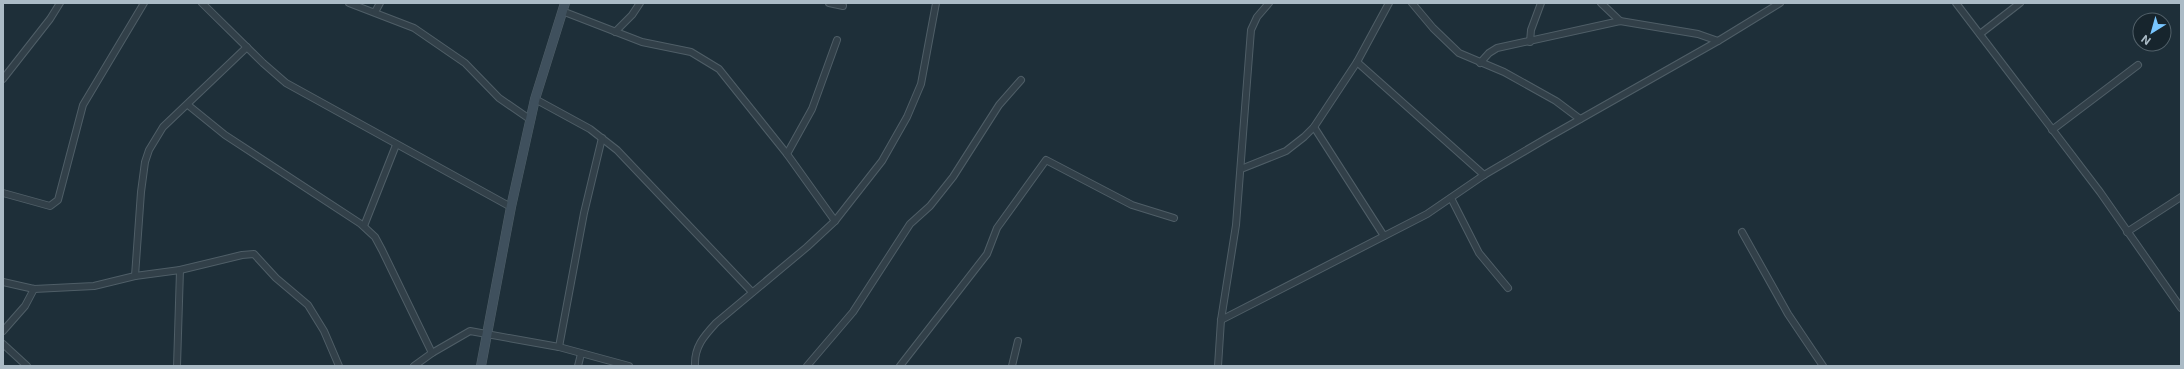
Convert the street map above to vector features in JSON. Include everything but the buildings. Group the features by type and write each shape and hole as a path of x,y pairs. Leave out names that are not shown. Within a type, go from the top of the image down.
{"street":[{"path":"3,79 50,19 60,3"},
{"path":"3,193 50,206 58,200 83,105 144,3"},
{"path":"202,3 286,83 511,208"},
{"path":"349,3 414,28 454,55 480,76 499,98 531,120"},
{"path":"375,12 380,3"},
{"path":"615,32 632,15 640,3"},
{"path":"829,3 843,6"},
{"path":"696,366 697,347 716,322 807,247 835,221 882,160 907,117 921,84 936,3"},
{"path":"1218,366 1221,320 1232,257 1241,169 1251,30 1257,17 1269,3"},
{"path":"1241,169 1286,151 1304,138 1314,127 1357,62 1389,3"},
{"path":"1412,3 1433,28 1459,53 1504,72 1556,101 1580,119"},
{"path":"1530,42 1531,30 1541,3"},
{"path":"1601,3 1620,21"},
{"path":"1221,320 1427,214 1484,175 1718,41 1780,3"},
{"path":"1956,3 2100,192 2126,232 2181,308"},
{"path":"1980,34 2020,3"},
{"path":"481,366 511,208 535,99 564,7 615,32 642,42 691,52 719,69 787,154 835,221"},
{"path":"1480,63 1489,53 1497,48 1530,42 1620,21 1698,34 1718,41"},
{"path":"787,154 812,109 837,40"},
{"path":"135,276 145,162 149,150 163,127 188,105 247,47"},
{"path":"1357,62 1484,175"},
{"path":"2052,130 2138,65"},
{"path":"807,366 854,312 910,224 930,206 953,177 998,105 1021,80"},
{"path":"535,99 590,129 602,138 632,165 752,292"},
{"path":"188,105 224,135 364,226 375,237 432,353"},
{"path":"1314,127 1384,236"},
{"path":"559,347 584,213 602,138"},
{"path":"364,226 396,145"},
{"path":"900,366 987,254 997,228 1046,160 1132,205 1174,218"},
{"path":"2126,232 2181,197"},
{"path":"1451,198 1479,253 1508,288"},
{"path":"1742,232 1788,314 1823,366"},
{"path":"3,282 34,289 94,286 135,276 180,270 242,255 254,254 276,278 308,305 324,331 339,366"},
{"path":"177,366 180,270"},
{"path":"3,331 25,306 34,289"},
{"path":"414,366 432,353 470,331 559,347 629,366"},
{"path":"1012,366 1018,341"},
{"path":"3,344 28,366"},
{"path":"578,366 581,354"}]}
